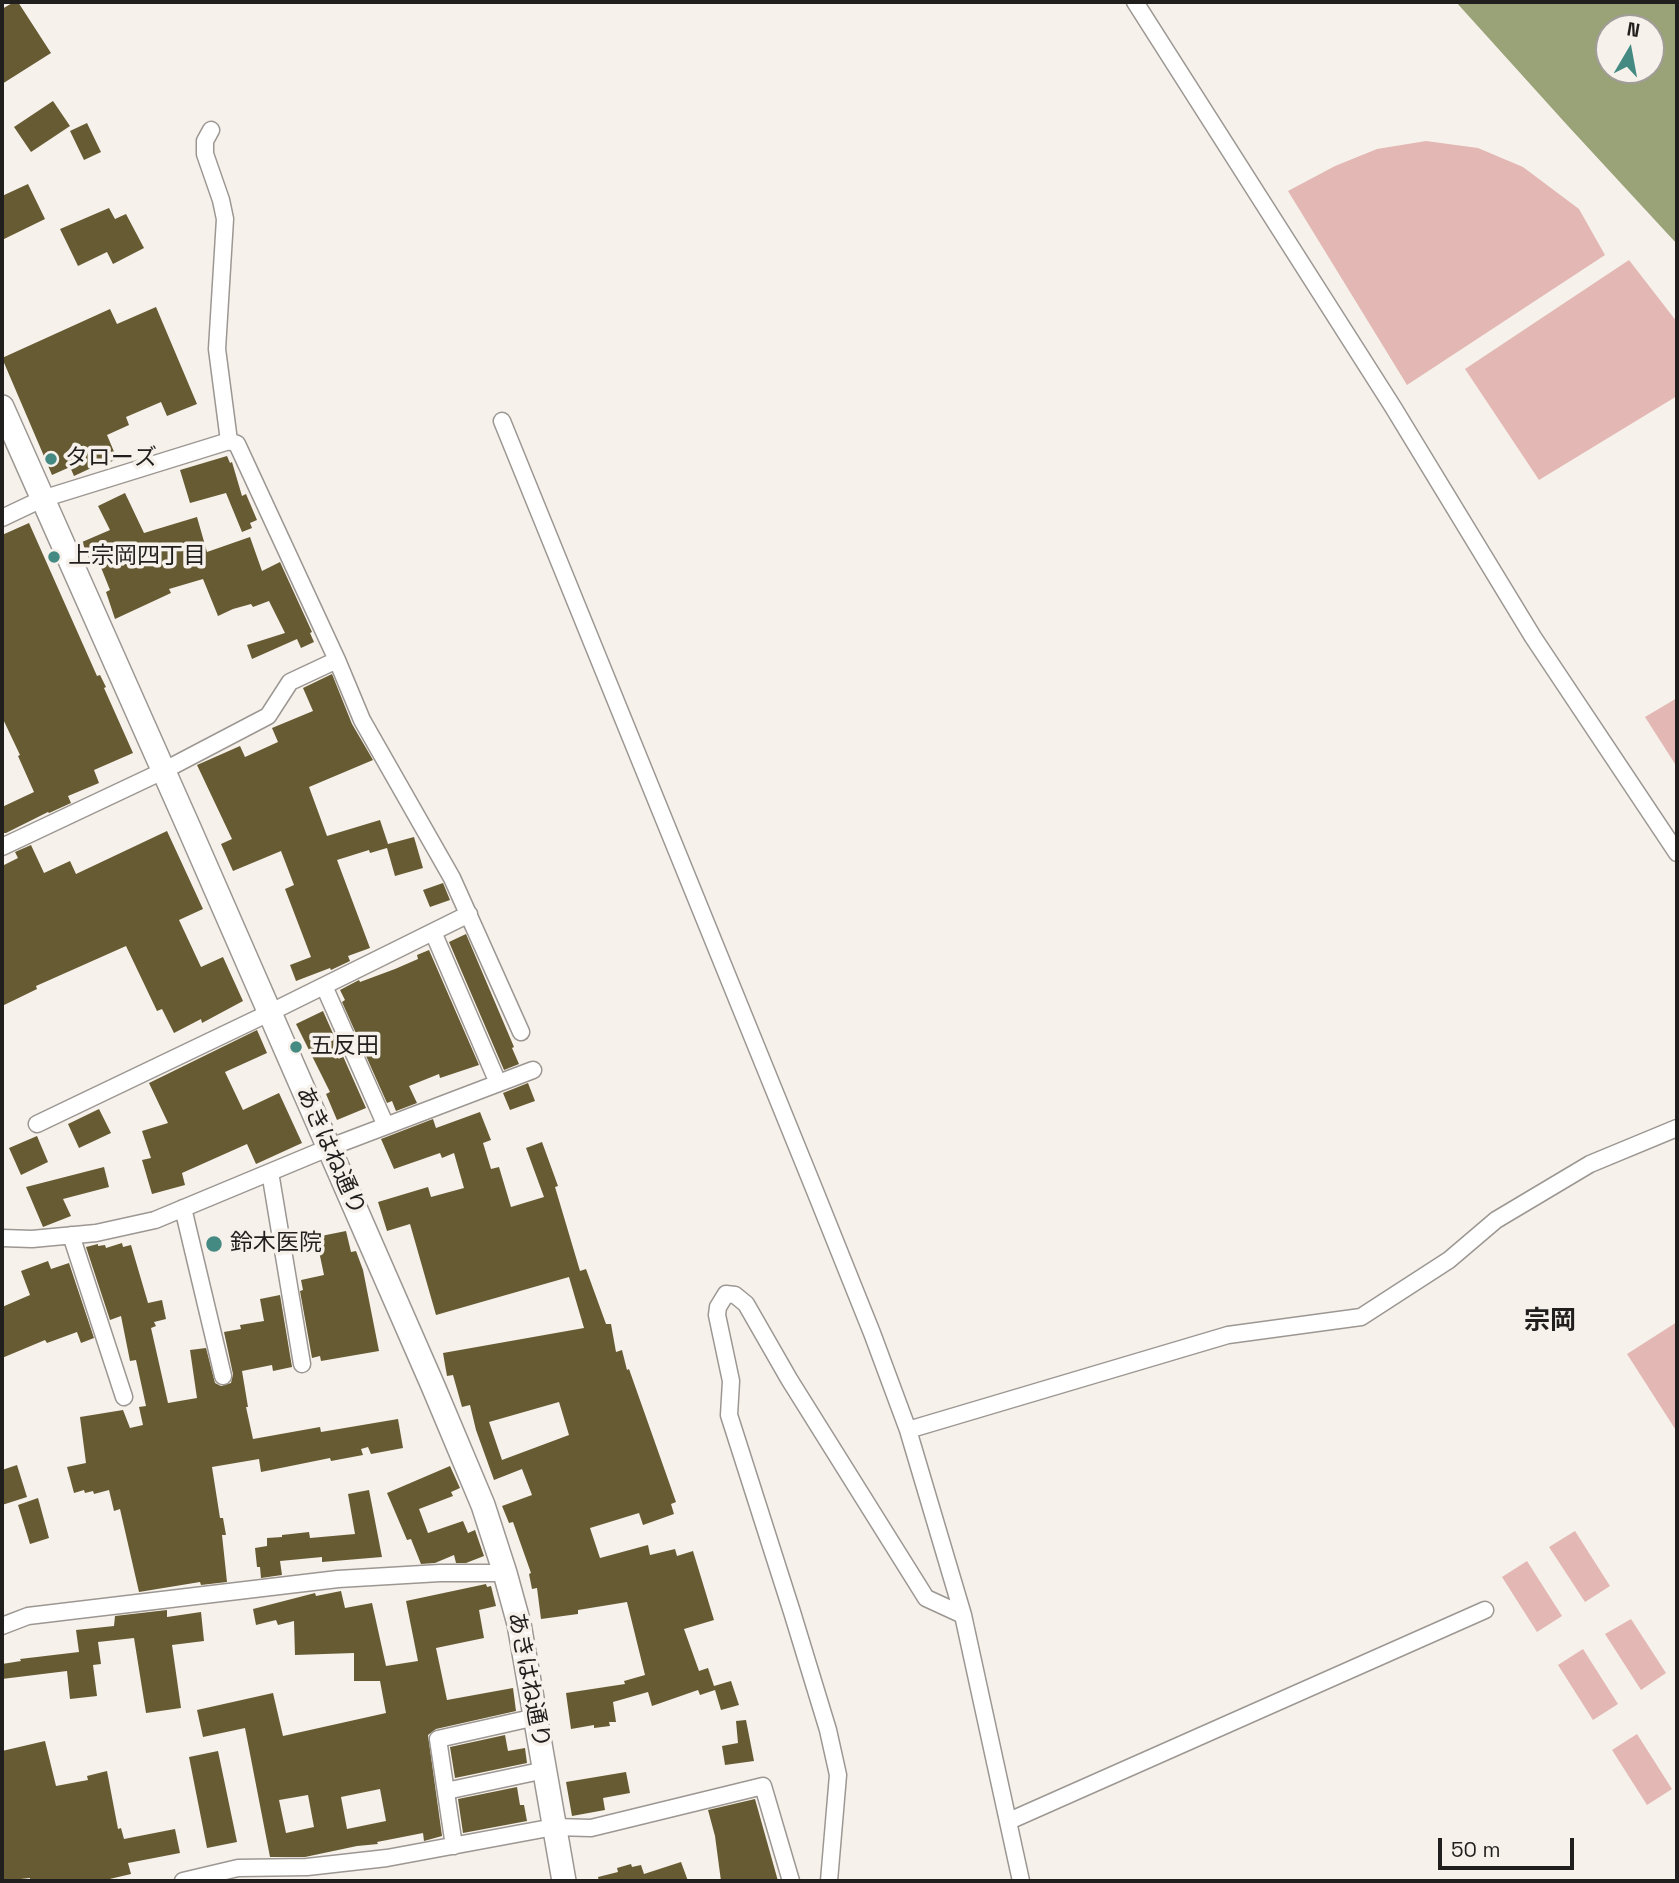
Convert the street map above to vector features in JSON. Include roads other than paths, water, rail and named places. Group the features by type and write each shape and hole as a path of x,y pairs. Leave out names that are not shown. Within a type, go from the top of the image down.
{"street":[{"path":"1135,2 1393,407 1533,637 1677,853"},
{"path":"211,130 205,141 205,154 225,219 217,349 229,441"},
{"name":"あきはね通り","path":"2,407 270,1013 483,1506 519,1623 564,1881"},
{"path":"502,421 838,1247 908,1430 963,1615 1021,1881"},
{"path":"2,518 42,499 229,441 237,444 362,720 452,877 521,1032"},
{"path":"2,847 163,771 268,716 290,682 337,660"},
{"path":"37,1124 469,914"},
{"path":"433,932 498,1083"},
{"path":"324,986 386,1126"},
{"path":"2,1238 32,1239 96,1233 155,1220 328,1148 533,1070"},
{"path":"908,1430 1228,1335 1361,1317 1448,1260 1496,1220 1590,1164 1677,1128"},
{"path":"270,1172 302,1364"},
{"path":"183,1208 223,1376"},
{"path":"71,1235 124,1397"},
{"path":"829,1881 838,1774 828,1730 729,1415 731,1381 717,1315 726,1294 735,1295 747,1304 789,1379 926,1598 963,1615"},
{"path":"2,1626 28,1616 338,1579 440,1573 505,1573"},
{"path":"1009,1821 1485,1610"},
{"path":"454,1846 438,1739 536,1717"},
{"path":"446,1791 545,1770"},
{"path":"183,1881 238,1868 337,1864 554,1827 582,1828 610,1824 763,1786 791,1881"}],"place":[{"name":"タローズ","path":"51,459"},
{"name":"上宗岡四丁目","path":"54,557"},
{"name":"五反田","path":"296,1047"},
{"name":"鈴木医院","path":"214,1244"}],"district":[{"name":"宗岡","path":"1550,1322"}]}
